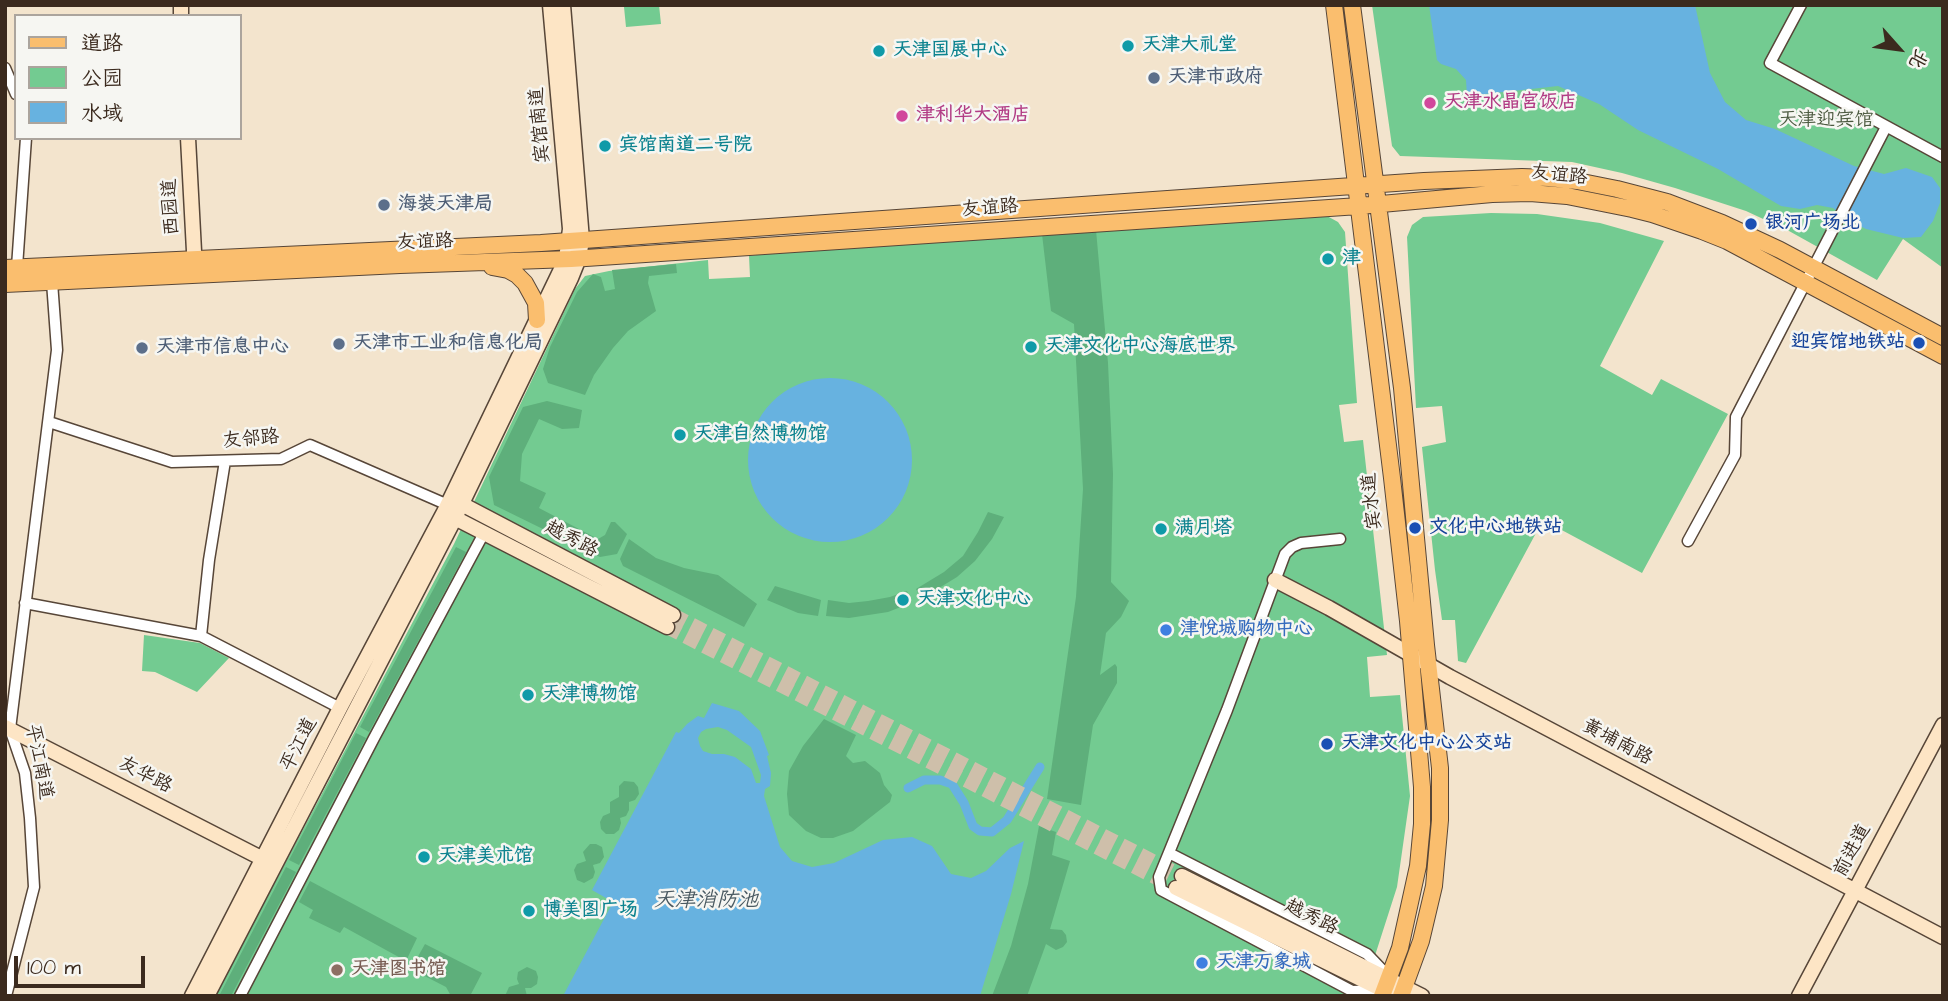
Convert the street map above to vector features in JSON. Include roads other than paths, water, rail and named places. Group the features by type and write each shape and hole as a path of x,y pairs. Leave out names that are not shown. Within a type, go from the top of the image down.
{"main road":[{"name":"宾水道","path":"1334,5 1392,478 1422,787 1418,866 1393,990"},
{"name":"宾水道","path":"1352,5 1402,388 1440,768 1439,840 1434,886 1414,963 1393,990"},
{"name":"友谊路","path":"5,284 52,282 198,267 576,240 1522,177 1577,181 1667,202 1704,216 1747,233 1943,337"},
{"name":"友谊路","path":"11,267 458,263 572,258 1530,193 1567,196 1652,214 1692,227 1727,241 1943,356"},
{"path":"458,263 470,267 496,267 517,275 535,298 537,320"}],"street":[{"name":"宾馆南道","path":"550,5 570,229 576,240"},
{"name":"宾馆南道","path":"563,5 576,240"},
{"path":"1801,5 1770,62 1943,157"},
{"path":"5,68 14,89"},
{"path":"1688,541 1735,455 1736,417 1886,127"},
{"path":"11,267 26,140"},
{"name":"西园道","path":"188,140 198,267"},
{"name":"西园道","path":"195,140 198,267"},
{"path":"452,508 552,317 576,240"},
{"path":"452,508 537,320 572,258"},
{"name":"平江南道","path":"6,996 34,887 25,773 7,731 57,350 52,282"},
{"name":"友邻路","path":"49,422 172,462 281,459 310,445 452,508"},
{"path":"201,636 209,560 225,461"},
{"name":"越秀路","path":"452,508 670,621 484,533 452,508"},
{"name":"平江道","path":"192,996 340,709 452,508"},
{"name":"平江道","path":"206,996 452,508"},
{"path":"240,996 484,533"},
{"path":"1340,542 1296,549 1288,555 1159,877 1161,890 1352,991 1393,990"},
{"name":"黄埔南路","path":"1278,578 1943,937"},
{"path":"25,603 201,636 340,709"},
{"name":"前进道","path":"1807,996 1858,889 1943,725"},
{"name":"友华路","path":"7,731 262,859"},
{"name":"前进道","path":"1799,996 1943,739"},
{"path":"1169,854 1367,954 1393,990"},
{"name":"越秀路","path":"1179,882 1393,990 1422,996"},
{"name":"黄埔南路","path":"1858,889 1943,931"}],"water":[{"path":"1429,5 1695,5 1710,73 1725,102 1746,120 1775,129 1854,166 1884,174 1906,168 1932,177 1940,188 1940,203 1933,221 1921,237 1903,238 1866,229 1833,208 1817,205 1800,209 1781,206 1718,169 1638,130 1599,104 1558,86 1467,96 1466,80 1456,69 1437,60"},
{"path":"830,378 862,384 888,402 906,428 912,460 906,492 888,518 862,536 830,542 798,536 772,518 754,492 748,460 754,428 772,402 798,384"},
{"name":"天津消防池","path":"712,703 739,711 760,731 769,755 771,773 770,786 765,789 764,796 780,847 792,861 812,867 834,863 883,840 912,837 932,846 951,874 971,878 986,871 1010,848 1024,841 980,996 563,996 613,902 592,890 676,732 679,733 698,716 704,718","holes":["718,727 751,747 761,775 760,783 756,783 751,769 735,757 703,751 698,738 701,732"]}],"waterway":[{"path":"908,788 924,780 940,780 952,784 964,803 973,826 980,831 992,832 1007,820 1040,767"}],"tunnel":[{"path":"673,615 1182,876"},
{"path":"667,627 1176,888"}],"place":[{"name":"天津大礼堂","path":"1128,46"},
{"name":"天津国展中心","path":"879,51"},
{"name":"天津市政府","path":"1154,78"},
{"name":"天津水晶宫饭店","path":"1430,103"},
{"name":"津利华大酒店","path":"902,116"},
{"name":"宾馆南道二号院","path":"605,146"},
{"name":"海装天津局","path":"384,205"},
{"name":"银河广场北","path":"1751,224"},
{"name":"津","path":"1328,259"},
{"name":"迎宾馆地铁站","path":"1919,343"},
{"name":"天津市工业和信息化局","path":"339,344"},
{"name":"天津文化中心海底世界","path":"1031,347"},
{"name":"天津市信息中心","path":"142,348"},
{"name":"天津自然博物馆","path":"680,435"},
{"name":"文化中心地铁站","path":"1415,528"},
{"name":"满月塔","path":"1161,529"},
{"name":"天津文化中心","path":"903,600"},
{"name":"津悦城购物中心","path":"1166,630"},
{"name":"天津博物馆","path":"528,695"},
{"name":"天津文化中心公交站","path":"1327,744"},
{"name":"天津美术馆","path":"424,857"},
{"name":"博美图广场","path":"529,911"},
{"name":"天津万象城","path":"1202,963"},
{"name":"天津图书馆","path":"337,970"}],"park label":[{"name":"天津迎宾馆","path":"1826,121"}]}
